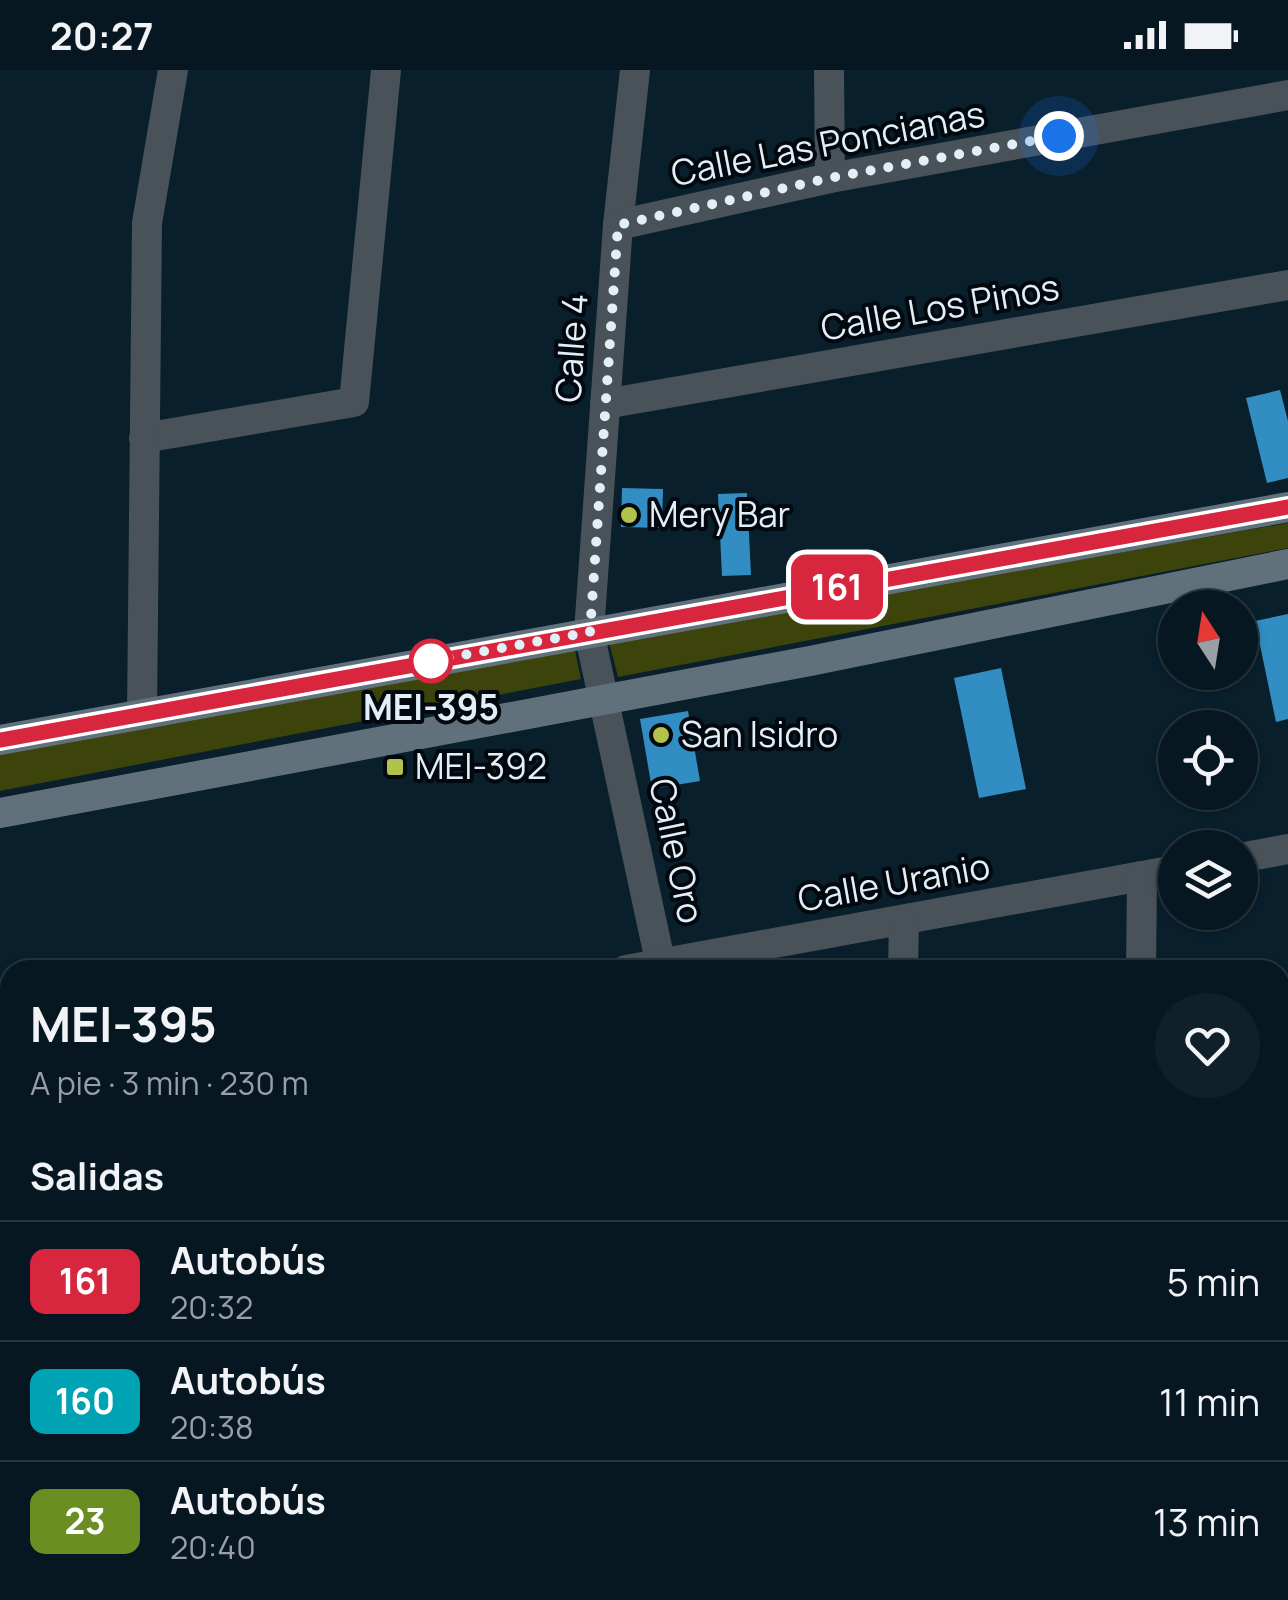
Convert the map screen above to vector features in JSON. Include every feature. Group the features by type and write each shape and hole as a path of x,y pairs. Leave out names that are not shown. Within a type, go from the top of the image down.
{"main road":[{"path":"0,740 1288,507"},
{"path":"0,813 1288,564"}],"street":[{"path":"142,714 147,224 173,70"},
{"path":"144,438 354,402 386,70"},
{"name":"Calle 4","path":"590,632 618,225 635,70"},
{"path":"829,70 830,178"},
{"name":"Calle Las Poncianas","path":"618,225 830,178 1288,95"},
{"name":"Calle Los Pinos","path":"606,404 1288,285"},
{"name":"Calle Oro","path":"590,632 660,960"},
{"path":"1258,855 1288,849"},
{"name":"Calle Uranio","path":"698,960 1158,873"},
{"path":"1141,960 1142,876"},
{"path":"903,960 904,920"}],"green space":[{"path":"1288,523 1288,548 618,677 609,642"},
{"path":"574,646 581,679 0,791 0,751"}],"building":[{"path":"1280,390 1288,421 1288,478 1267,483 1246,398"},
{"path":"622,488 663,489 662,528 621,527"},
{"path":"747,493 751,575 722,576 718,494"},
{"path":"1288,614 1288,719 1276,722 1258,635 1258,620"},
{"path":"1001,668 1026,789 979,798 954,678"},
{"path":"688,711 700,781 652,789 640,719"}],"bus line":[{"name":"161","path":"0,740 1288,507"}],"place":[{"name":"Mery Bar","path":"629,515"},
{"name":"MEI-395","path":"431,661"},
{"name":"San Isidro","path":"661,735"},
{"name":"MEI-392","path":"395,767"}],"route":[{"path":"431,661 590,632 618,225 830,178 1059,136"}]}
